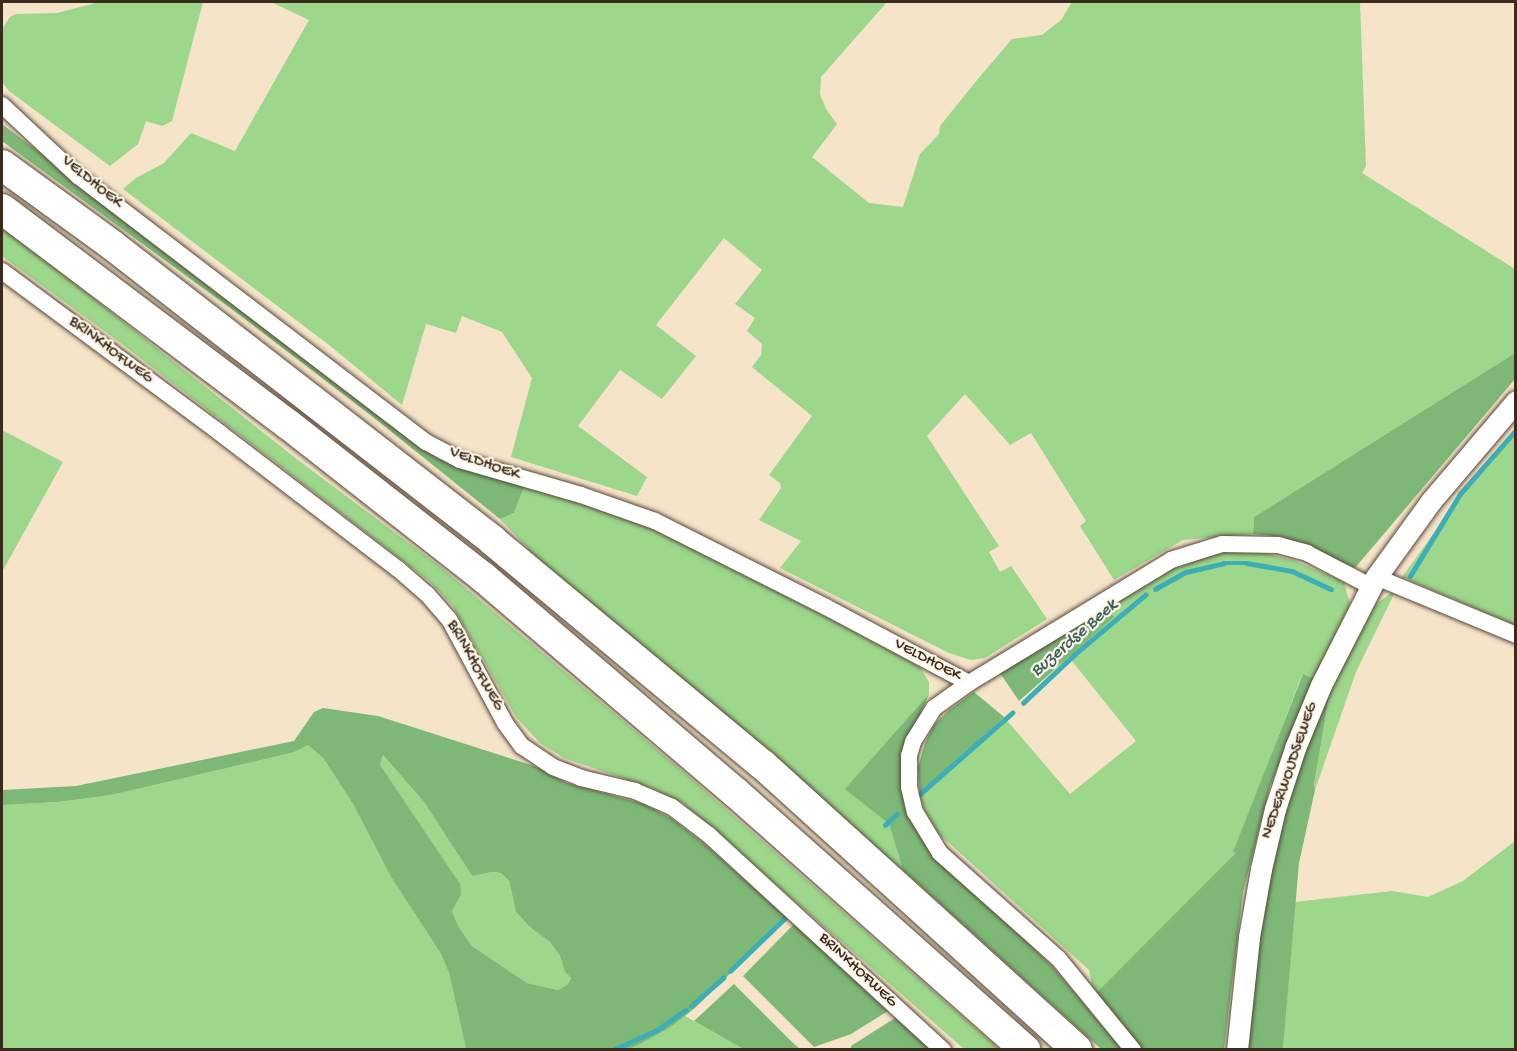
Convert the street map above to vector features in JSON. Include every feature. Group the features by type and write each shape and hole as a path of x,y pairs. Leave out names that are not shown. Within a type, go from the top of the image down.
{"highway":[{"path":"2,165 140,267 493,541 762,764 1077,1050"},
{"path":"2,208 290,425 483,577 745,800 1025,1050"}],"street":[{"name":"VELDHOEK","path":"2,105 78,176 426,442 460,460 581,495 655,521 826,607 969,683"},
{"name":"BRINKHOFWEG","path":"2,271 286,483 427,594 449,619 505,723 522,746 553,767 581,778 635,791 681,814 709,835 943,1050"},
{"name":"NEDERWOUDSEWEG","path":"1237,1050 1249,937 1275,809 1321,685 1373,581 1431,501 1515,401"},
{"name":"VELDHOEK","path":"1132,1050 1058,958 940,853 915,812 909,786 909,756 913,742 934,708 969,683 1171,560 1222,544 1278,546 1307,553 1373,581"},
{"path":"1373,581 1515,635"}],"green space":[{"path":"99,2 203,2 172,121 162,126 146,121 138,144 110,166 9,91 2,82 2,29 10,17 16,14 57,13"},
{"path":"271,2 887,2 821,77 820,94 826,109 837,124 812,157 869,203 903,207 920,154 939,134 940,126 977,80 1012,39 1042,35 1061,20 1072,2 1360,2 1366,166 1362,173 1515,269 1515,353 1254,517 1253,534 1183,540 1114,580 1080,526 1086,521 1031,433 1010,445 965,394 927,436 999,546 989,552 1000,572 1011,566 1047,619 985,658 971,660 949,653 780,568 801,541 759,520 781,488 780,483 769,475 812,416 752,367 761,355 762,344 747,331 755,318 735,304 762,270 724,238 656,325 696,356 662,399 620,370 578,426 647,477 637,496 511,457 532,378 502,332 462,316 456,333 426,324 402,405 329,345 123,189 136,178 164,163 191,133 235,151 309,20"},
{"path":"2,124 243,306 435,457 465,469 526,482 514,513 500,519 373,417 241,316 2,141"},
{"path":"2,226 298,460 442,568 686,774 999,1049 964,1049 683,803 652,788 564,758 540,743 516,717 452,605 429,581 126,347 2,256"},
{"path":"1515,353 1515,379 1355,568 1284,537 1253,534 1254,517"},
{"path":"1515,429 1515,625 1402,577 1465,490"},
{"path":"2,430 63,462 2,572"},
{"path":"526,482 616,511 810,608 920,667 929,682 929,694 846,789 889,824 903,870 540,561 500,519 514,513"},
{"path":"1221,551 1258,551 1296,561 1344,582 1350,604 1314,679 1302,675 1234,852 1237,853 1094,995 1089,970 938,833 924,809 920,795 1004,717 1070,794 1136,741 1068,656 1113,617 1104,604 1192,556"},
{"path":"1391,593 1394,594 1356,672 1315,790 1331,685 1375,605"},
{"path":"1104,604 1114,617 1019,701 1000,673"},
{"path":"1303,674 1314,679 1270,786 1243,892 1224,1049 1139,1049 1094,995 1236,853 1233,852"},
{"path":"1331,685 1315,790 1299,863 1283,1049 1247,1050 1254,932 1270,858 1297,769"},
{"path":"974,692 1004,717 920,795 918,767 925,743 934,725 948,711"},
{"path":"929,694 909,740 903,771 936,855 1052,966 1122,1049 1101,1049 903,870 889,824 845,789"},
{"path":"323,708 378,716 534,766 567,783 644,804 672,819 707,846 787,918 695,1008 671,1027 626,1050 466,1049 449,973 441,954 391,877 353,804 324,759 308,745 294,752 111,795 58,802 2,805 2,790 76,786 294,741 314,712","holes":["383,755 424,802 472,876 492,872 501,873 509,881 516,912 531,928 550,942 560,956 565,972 571,978 568,984 558,990 527,983 472,946 458,926 452,911 461,895 460,884 380,765"]},
{"path":"308,745 324,759 353,804 391,877 441,954 449,973 466,1049 2,1049 2,805 58,802 111,795"},
{"path":"383,755 424,802 472,876 492,872 501,873 509,881 516,912 531,928 550,942 560,956 565,972 571,978 568,984 558,990 527,983 472,946 458,926 452,911 461,895 380,765"},
{"path":"1515,841 1515,1049 1283,1050 1295,902 1392,891 1428,897 1463,881"},
{"path":"794,924 888,1011 851,1034 814,1047 743,976"},
{"path":"734,984 800,1049 743,1049 694,1021"},
{"path":"685,1016 743,1049 626,1050 671,1027"},
{"path":"895,1018 930,1049 851,1049 851,1046"}],"waterway":[{"name":"Buzerdse Beek","path":"1410,576 1460,494 1516,430"},
{"name":"Buzerdse Beek","path":"1155,589 1186,572 1224,563 1247,563 1292,571 1331,589"},
{"name":"Buzerdse Beek","path":"1023,703 1075,654 1145,595"},
{"name":"Buzerdse Beek","path":"920,794 1012,713"},
{"name":"Buzerdse Beek","path":"885,825 897,814"},
{"name":"Buzerdse Beek","path":"730,971 787,916"},
{"name":"Buzerdse Beek","path":"691,1006 723,978"},
{"name":"Buzerdse Beek","path":"613,1050 657,1030 686,1010"}]}
